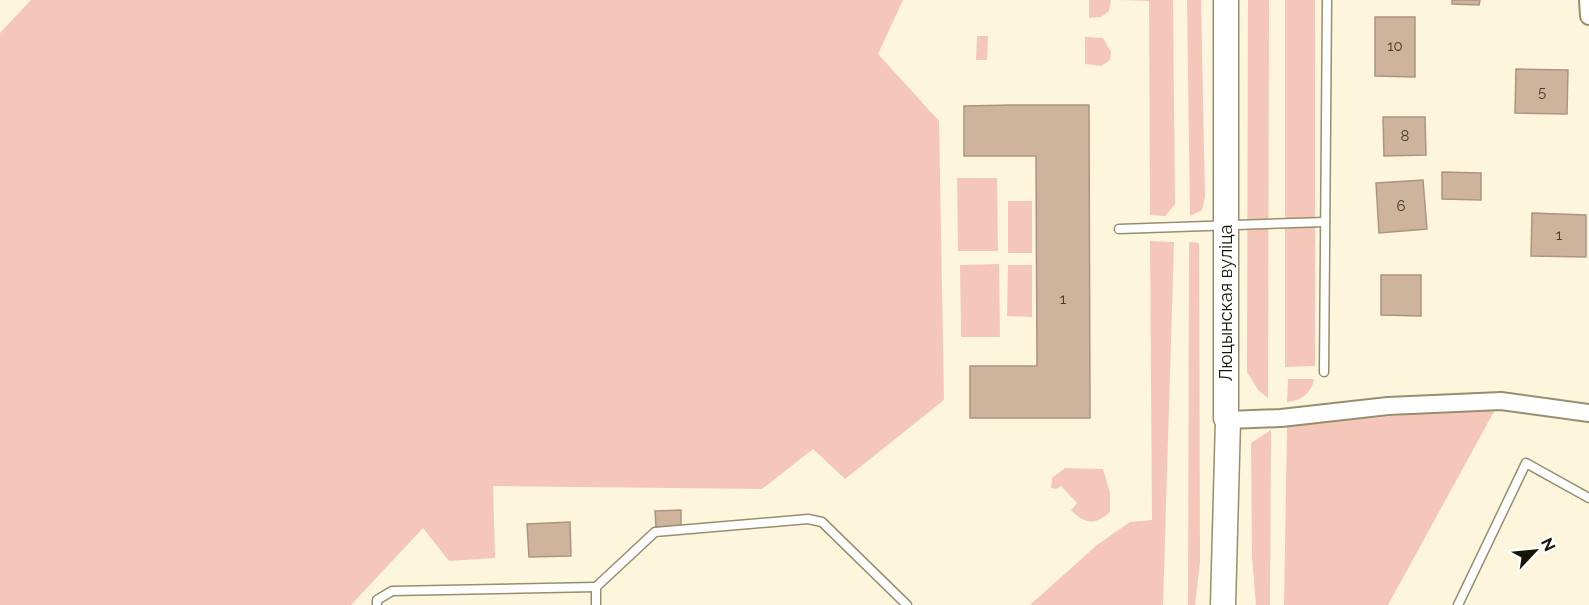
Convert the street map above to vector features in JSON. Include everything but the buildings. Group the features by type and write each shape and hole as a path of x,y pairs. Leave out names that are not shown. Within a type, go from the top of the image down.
{"main road":[{"name":"Люцынская вуліца","path":"1223,605 1228,420 1226,417 1225,366 1226,0"}],"street":[{"path":"1588,0 1589,16"},
{"path":"1228,420 1281,418 1388,406 1501,401 1589,414"}],"lane":[{"path":"1324,372 1327,0"},
{"path":"1119,229 1325,222"},
{"path":"1458,605 1526,463 1589,498"},
{"path":"377,605 378,600 392,591 596,587 655,532 808,519 822,522 907,605"},
{"path":"596,587 596,605"}],"shaded area":[{"path":"31,0 903,0 878,54 939,121 944,400 845,479 813,449 762,489 493,486 495,558 449,561 423,528 351,605 0,605 0,33"},
{"path":"1089,0 1111,0 1109,11 1101,17 1089,18"},
{"path":"1119,0 1173,0 1175,204 1165,216 1150,215 1149,1"},
{"path":"1187,0 1201,0 1205,197 1202,210 1190,216"},
{"path":"1248,0 1269,0 1268,398 1258,390 1247,372"},
{"path":"1285,0 1315,0 1315,366 1285,367"},
{"path":"977,36 988,36 987,60 976,60"},
{"path":"1085,37 1103,38 1111,52 1110,60 1101,66 1085,64"},
{"path":"957,178 997,178 998,251 958,251"},
{"path":"1008,201 1032,201 1032,253 1008,253"},
{"path":"1150,241 1174,242 1163,605 1030,605 1097,545 1130,522 1152,520"},
{"path":"1189,242 1199,243 1200,562 1195,605 1188,605"},
{"path":"999,264 1000,337 961,337 960,265"},
{"path":"1008,265 1032,265 1032,317 1007,316"},
{"path":"1288,379 1314,379 1305,395 1287,402"},
{"path":"1497,406 1388,605 1284,605 1287,426"},
{"path":"1271,430 1270,605 1256,605 1252,558 1251,443"},
{"path":"1065,468 1103,469 1110,493 1110,512 1099,520 1090,522 1071,510 1077,503 1061,486 1056,489 1051,488 1052,478"}]}
